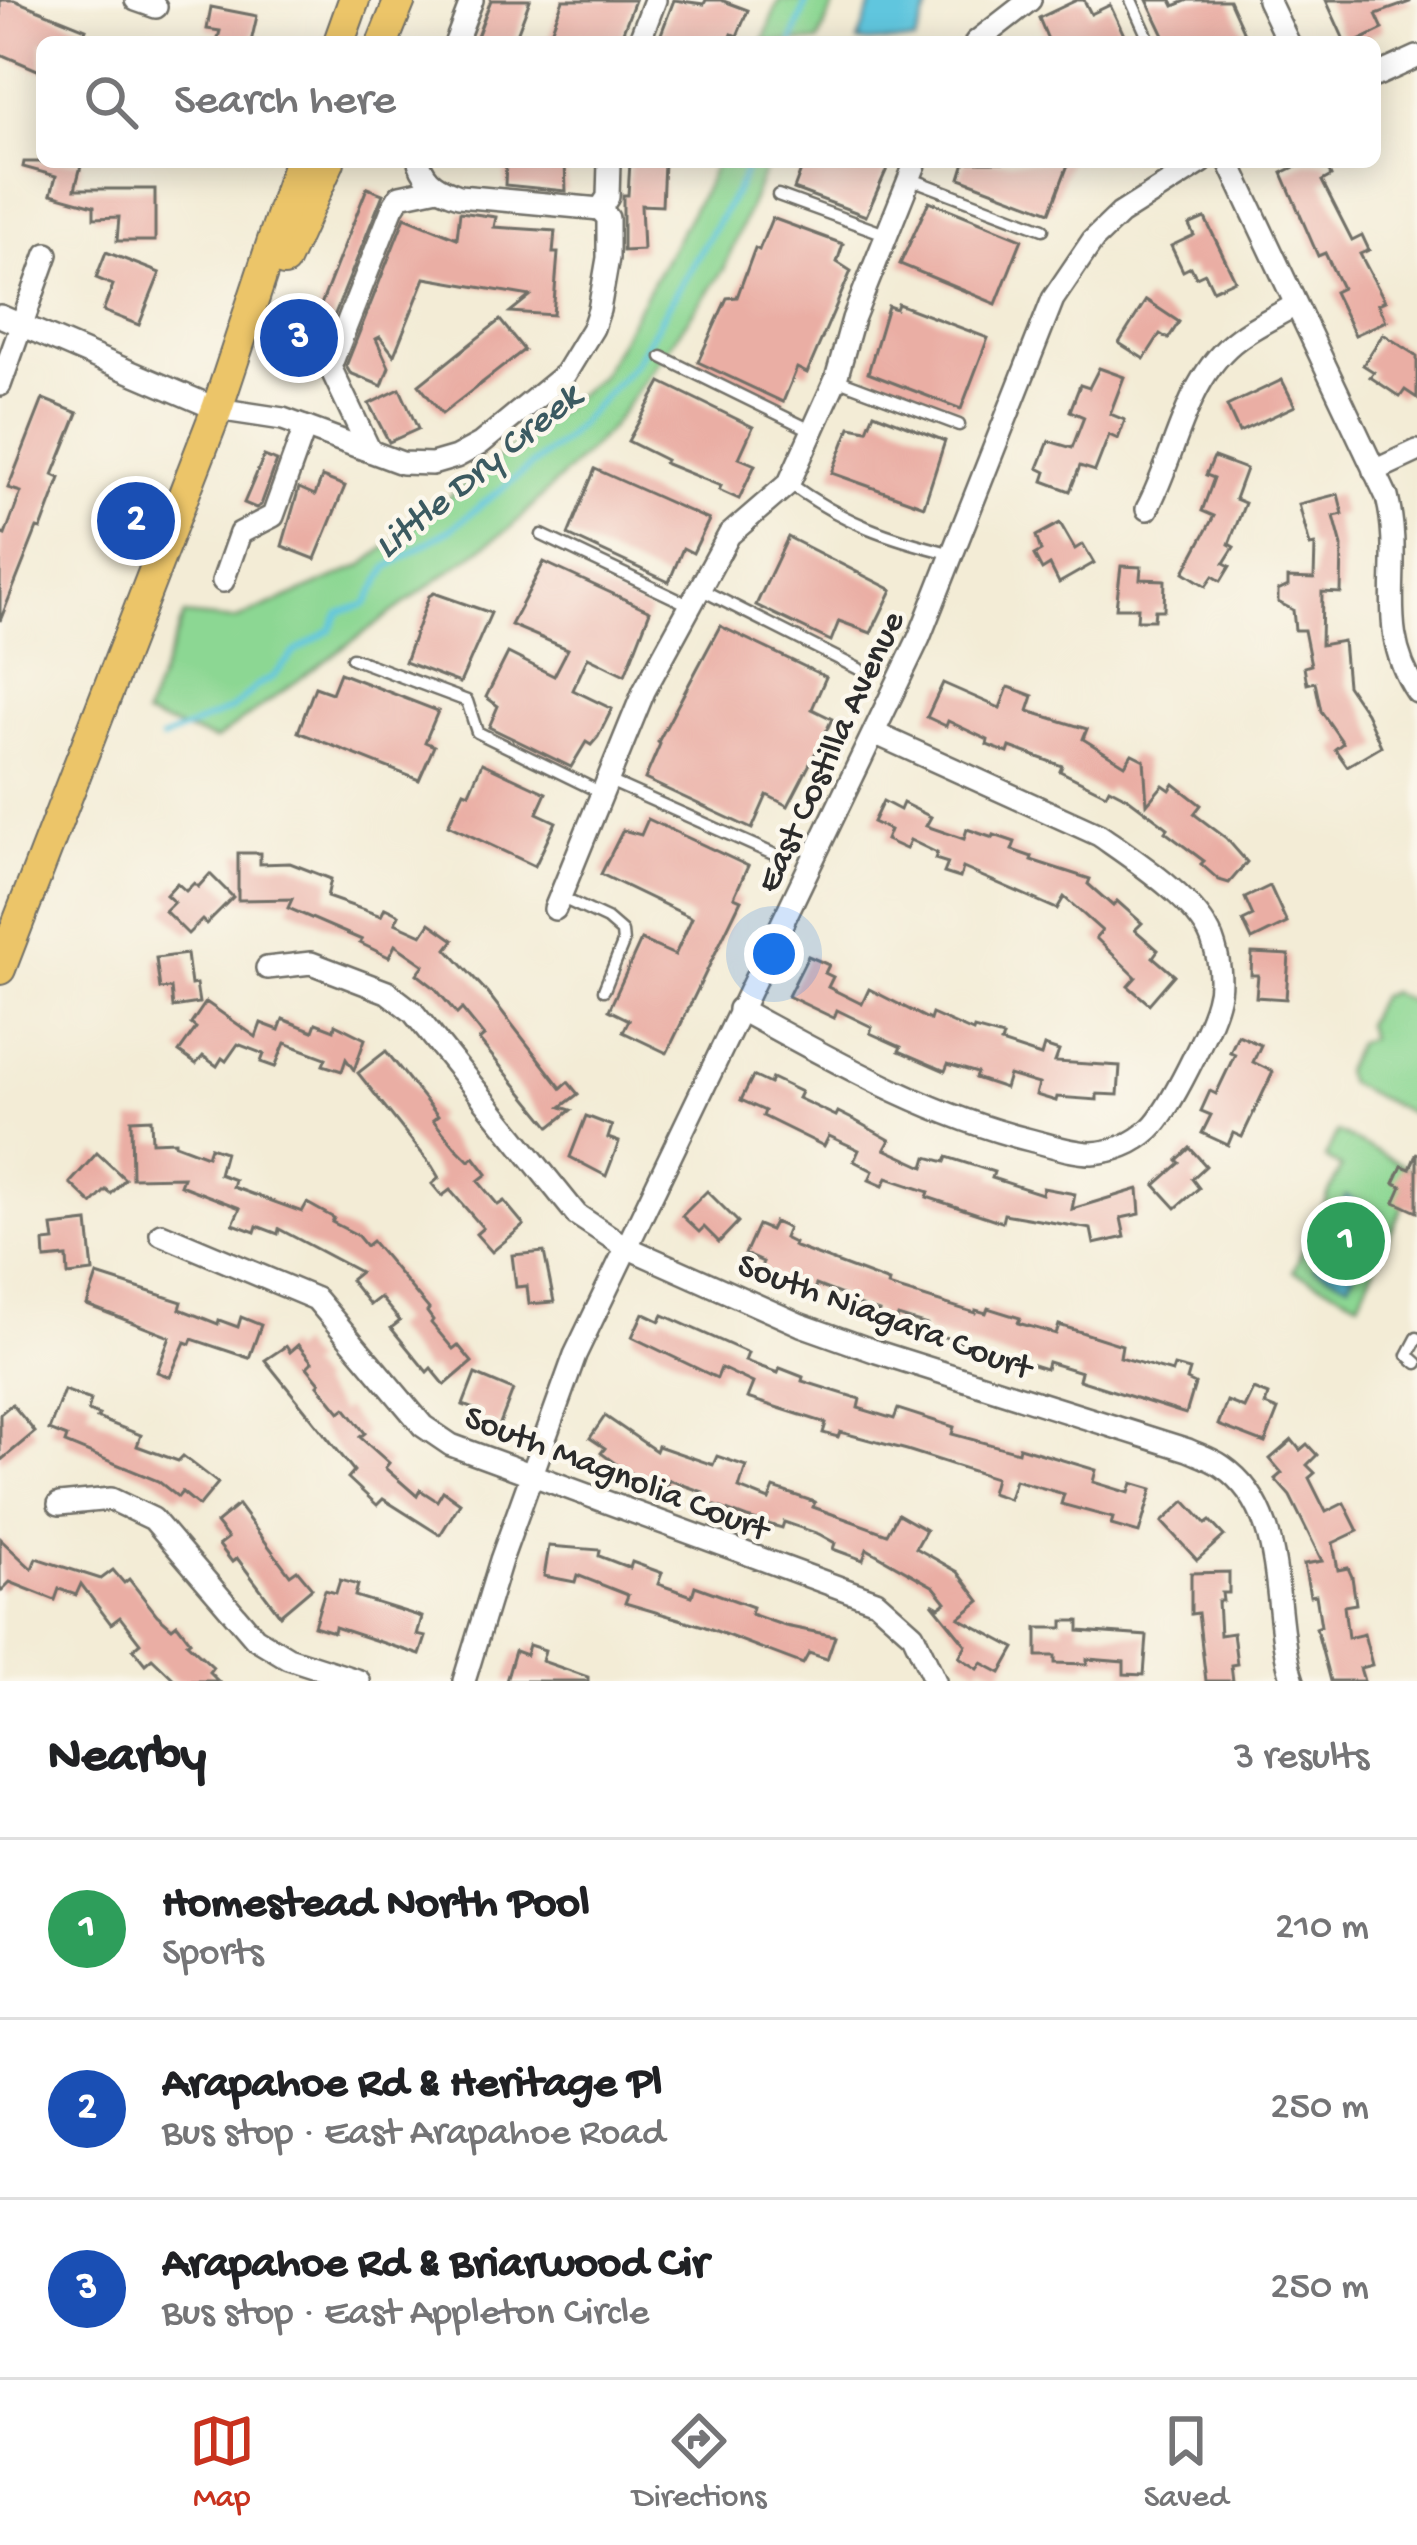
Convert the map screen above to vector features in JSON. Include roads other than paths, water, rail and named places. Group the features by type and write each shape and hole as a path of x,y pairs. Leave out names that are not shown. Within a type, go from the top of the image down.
{"main road":[{"path":"341,36 354,0"},
{"path":"385,36 400,0"},
{"path":"0,969 217,409 297,168"},
{"path":"217,409 326,168"}],"street":[{"path":"458,36 472,0"},
{"path":"641,36 655,0"},
{"path":"984,36 1030,0"},
{"path":"1268,0 1285,36"},
{"path":"1381,73 1417,58"},
{"path":"0,316 217,409 283,419 402,463 431,464 456,457 480,444 565,374 599,310 608,258 608,218 600,209 459,196 438,188 421,168"},
{"path":"600,209 608,197 608,168"},
{"name":"East Costilla Avenue","path":"464,1681 575,1355 874,734 953,554 1030,349 1072,266 1120,214 1193,168"},
{"path":"1232,168 1387,496 1395,526 1392,628 1398,661 1417,692"},
{"path":"557,903 644,691 729,535 789,483 836,379 912,170"},
{"path":"370,451 330,368 393,207 400,196 438,188"},
{"path":"0,385 47,254"},
{"path":"1147,508 1193,396 1210,368 1238,338 1295,304"},
{"path":"223,581 240,532 273,516 305,427"},
{"path":"1375,471 1417,451"},
{"path":"739,1010 907,1099 1015,1136 1076,1151 1107,1150 1137,1139 1170,1104 1217,1004 1219,961 1202,921 1131,857 1099,836 874,734"},
{"name":"South Niagara Court","path":"267,968 311,963 387,992 413,1012 577,1215 625,1246 801,1325 1188,1450 1223,1466 1249,1494 1270,1538 1282,1652 1293,1681"},
{"name":"South Magnolia Court","path":"161,1234 316,1298 435,1436 531,1476 876,1601 913,1634 935,1681"},
{"path":"59,1504 110,1499 153,1519 255,1638 288,1658 358,1681"}],"lane":[{"path":"1131,0 1147,36"},
{"path":"912,170 1043,230"},
{"path":"778,195 885,234"},
{"path":"662,357 813,431"},
{"path":"836,379 959,425"},
{"path":"789,483 840,518 883,537 953,554"},
{"path":"542,535 859,669"},
{"path":"352,658 466,700 477,732 782,858"},
{"path":"557,903 614,923 622,932 604,990"},
{"path":"1417,1338 1408,1355 1417,1363"}],"water":[{"path":"873,0 931,0 917,36 860,36"},
{"path":"1346,1196 1382,1213 1349,1283 1314,1267"}],"waterway":[{"name":"Little Dry Creek","path":"794,36 807,0"},
{"name":"Little Dry Creek","path":"162,739 233,708 273,677 295,652 330,630 339,613 366,604 388,567 452,528 564,440 635,363 746,168"}],"place":[{"name":"Arapahoe Rd & Briarwood Cir","path":"299,338"},
{"name":"Arapahoe Rd & Heritage Pl","path":"136,521"},
{"name":"Homestead North Pool","path":"1346,1241"}]}
